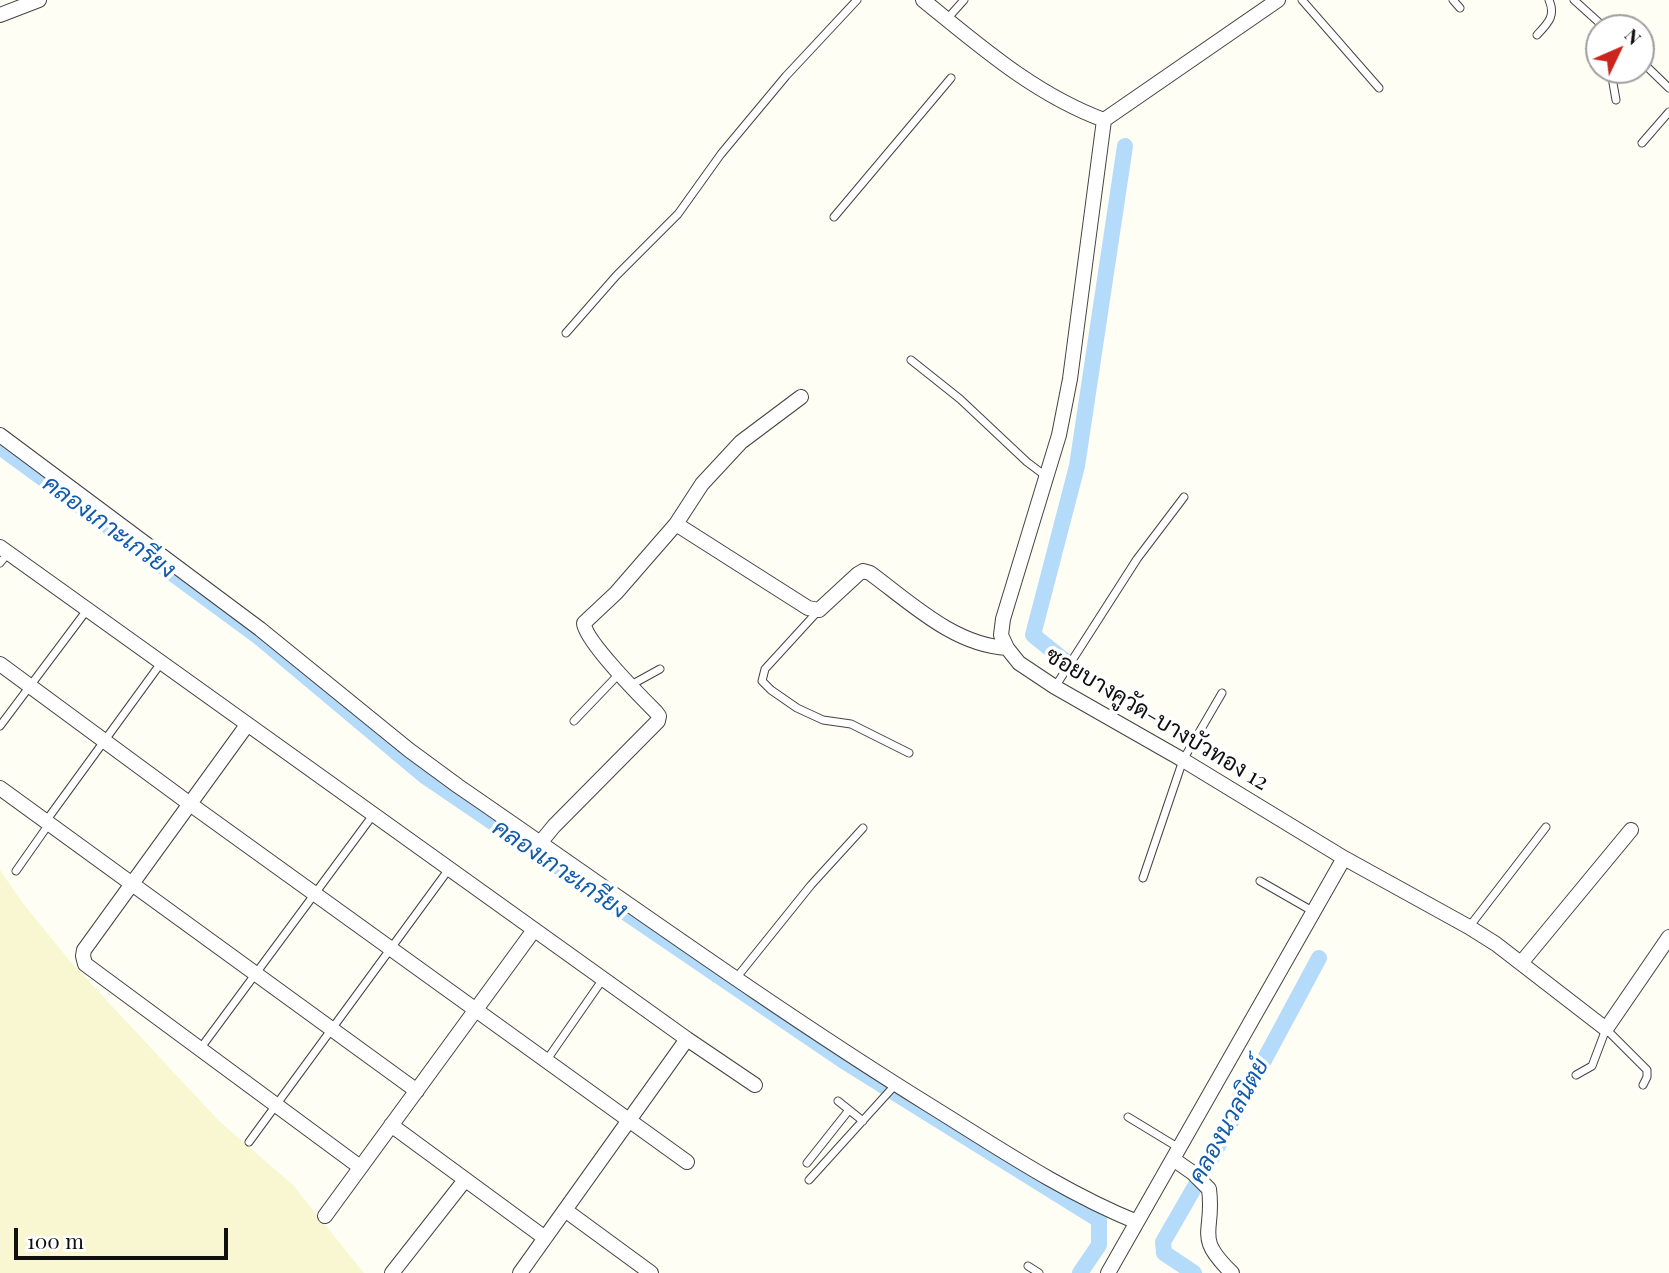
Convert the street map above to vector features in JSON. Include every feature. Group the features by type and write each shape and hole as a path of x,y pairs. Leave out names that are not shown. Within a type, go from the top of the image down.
{"street":[{"path":"0,15 39,0"},
{"path":"923,0 947,19 977,50 1054,99 1104,120"},
{"path":"676,524 808,608 819,610 858,574 870,573 943,626 986,647 1007,648 1001,635 1003,619 1059,435 1070,379 1104,120 1278,0"},
{"path":"540,842 658,721 659,716 587,634 584,622 615,593 676,524 702,484 741,442 801,397"},
{"path":"0,435 260,629 409,750 540,842 895,1085 1053,1181 1103,1208 1137,1222"},
{"path":"3,554 87,610 755,1085"},
{"name":"ซอยบางคูวัด-บางบัวทอง 12","path":"1007,648 1019,663 1055,687 1183,760 1344,858 1469,927 1521,963 1606,1029"},
{"path":"0,664 687,1162"},
{"path":"247,725 84,950 85,964 360,1167"},
{"path":"0,788 417,1091"},
{"path":"1521,963 1631,830"},
{"path":"1108,1273 1344,858"},
{"path":"325,1216 534,930"},
{"path":"1606,1029 1669,937"},
{"path":"520,1273 687,1039"},
{"path":"391,1125 545,1238"},
{"path":"1176,1153 1206,1185 1210,1194 1208,1241 1215,1256 1232,1273"},
{"path":"392,1273 465,1180"},
{"path":"565,1210 649,1273"}],"lane":[{"path":"566,332 616,276 678,214 722,154 786,76 857,0"},
{"path":"947,19 964,0"},
{"path":"1302,0 1379,88"},
{"path":"1452,0 1460,8"},
{"path":"1537,35 1550,21 1553,12 1549,0"},
{"path":"1574,0 1590,14"},
{"path":"1655,74 1669,88"},
{"path":"834,217 951,78"},
{"path":"1613,84 1616,100"},
{"path":"1642,143 1669,111"},
{"path":"911,360 960,399 1027,462 1047,477"},
{"path":"1055,687 1137,559 1184,497"},
{"path":"0,726 87,610"},
{"path":"819,610 765,669 762,681 771,691 797,708 823,720 851,724 909,753"},
{"path":"16,871 161,663"},
{"path":"631,685 660,669"},
{"path":"574,721 619,673"},
{"path":"1143,878 1183,760 1223,693"},
{"path":"200,1049 373,815"},
{"path":"1469,927 1546,827"},
{"path":"737,977 811,885 863,828"},
{"path":"249,1142 449,869"},
{"path":"1259,881 1314,912"},
{"path":"546,1061 603,979"},
{"path":"1576,1075 1592,1066 1606,1029 1647,1070 1643,1085"},
{"path":"809,1180 895,1085"},
{"path":"838,1101 863,1121"},
{"path":"807,1163 849,1110"},
{"path":"1128,1117 1176,1153"},
{"path":"1028,1266 1039,1273"}],"green space":[{"path":"0,870 69,960 219,1121 293,1185 364,1273 0,1273"}],"waterway":[{"path":"1064,660 1033,635 1077,466 1125,146"},
{"name":"คลองเกาะเกรียง","path":"0,447 259,637 426,777 842,1060 1099,1220 1099,1245 1080,1273"},
{"name":"คลองนวลนิตย์","path":"1194,1273 1164,1253 1163,1242 1319,958"}]}
